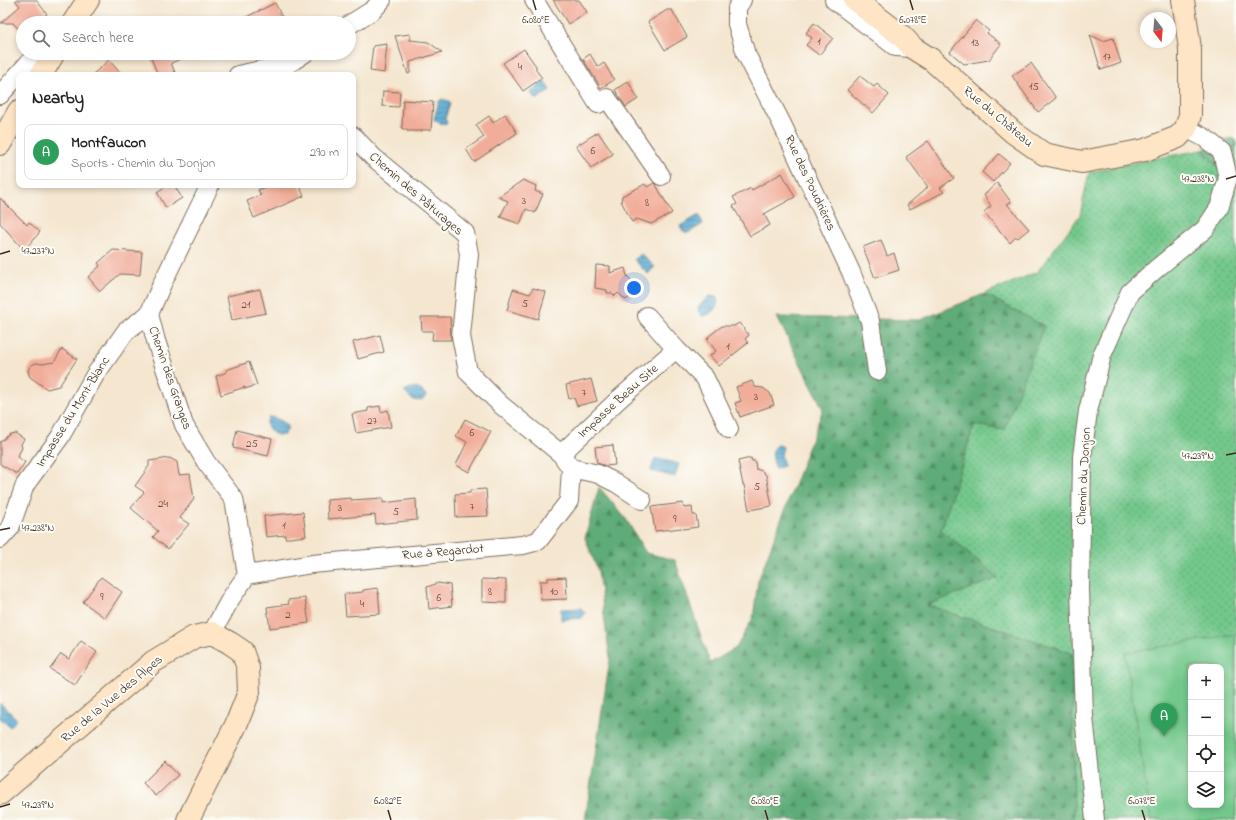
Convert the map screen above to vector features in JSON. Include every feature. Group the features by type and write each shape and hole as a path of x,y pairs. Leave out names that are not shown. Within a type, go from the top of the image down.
{"street":[{"path":"78,16 88,0"},
{"path":"356,21 373,10 382,0"},
{"path":"534,0 598,104 607,98 661,176"},
{"name":"Rue des Poudrières","path":"742,0 737,8 737,24 746,54 782,124 852,272 870,321 877,370"},
{"path":"834,0 896,48 913,48"},
{"name":"Rue du Château","path":"855,0 902,36 913,48 932,60 1014,133 1044,154 1082,162 1145,150 1178,137 1186,128"},
{"path":"1183,0 1190,48 1190,115 1186,128"},
{"path":"21,72 31,60"},
{"path":"43,72 50,60"},
{"path":"276,72 289,71 299,60"},
{"path":"0,95 16,77"},
{"path":"9,138 16,119"},
{"name":"Chemin du Donjon","path":"1094,820 1084,717 1080,589 1082,457 1088,412 1102,355 1130,292 1204,229 1219,208 1228,178 1222,152 1205,138 1186,128"},
{"name":"Chemin des Pâturages","path":"356,139 373,157 465,233 469,254 461,336 468,372 501,405 561,454"},
{"name":"Chemin des Granges","path":"208,188 174,257 149,314 156,341 184,425 206,462 234,499 247,575"},
{"name":"Impasse du Mont-Blanc","path":"0,539 10,528 25,486 60,437 95,375 126,331 149,314"},
{"path":"646,316 705,378 729,429"},
{"name":"Impasse Beau Site","path":"561,454 618,400 676,349"},
{"path":"561,454 571,468 598,474 616,483 642,500"},
{"name":"Rue à Regardot","path":"247,575 312,564 524,545 538,540 569,501 571,468"},
{"path":"188,820 236,725 249,692 248,668 242,651 212,633 231,598 247,575"},
{"name":"Rue de la Vue des Alpes","path":"0,794 153,662 194,637 212,633"}],"green space":[{"path":"1231,138 1236,140 1236,186 1202,150"},
{"path":"1202,150 1236,186 1236,820 1074,820 1072,653 927,605 998,577 941,530 974,425 1044,326 984,294 1037,272 1080,215 1089,172"},
{"path":"984,294 1044,326 1004,430 974,425 941,530 998,578 927,605 1072,653 1074,820 585,820 610,659 598,571 585,538 599,487 626,519 646,553 675,560 710,663 736,648 753,618 758,581 823,409 777,317 920,320"},
{"path":"1236,634 1236,820 1151,820 1125,653"}],"water":[{"path":"544,81 550,90 536,100 530,92"},
{"path":"442,99 449,101 450,104 445,119 447,122 446,125 435,121 434,119 439,101"},
{"path":"699,215 703,224 688,233 683,231 680,226"},
{"path":"641,254 655,267 648,274 634,260"},
{"path":"709,296 716,297 718,302 717,305 708,315 702,316 698,307"},
{"path":"410,388 419,389 426,395 418,401 412,399 404,391"},
{"path":"269,417 278,419 285,424 288,429 284,435 275,434 269,429 266,423"},
{"path":"780,444 783,447 781,455 784,466 775,469 772,453 775,446"},
{"path":"655,458 679,464 675,477 651,471"},
{"path":"581,608 585,613 582,618 561,620 561,609"},
{"path":"0,703 17,719 10,727 0,718"}],"building":[{"path":"15,0 36,0 47,14 45,16 16,16 16,26 13,23 1,23 20,6"},
{"path":"553,0 579,0 587,12 568,24"},
{"path":"275,3 282,16 248,16"},
{"path":"667,10 672,10 687,37 665,50 648,22"},
{"path":"976,20 989,31 987,33 1001,44 989,60 964,64 950,52"},
{"path":"814,23 833,38 819,55 806,45 812,38 806,33"},
{"path":"410,34 410,40 428,42 442,52 410,62 410,73 408,74 395,36"},
{"path":"1090,35 1103,41 1113,38 1121,63 1101,70"},
{"path":"387,44 384,73 370,71 373,46"},
{"path":"524,49 536,66 536,70 542,78 523,91 503,63"},
{"path":"590,54 598,67 604,63 614,80 601,88 583,59"},
{"path":"109,60 119,72 95,72"},
{"path":"152,60 178,60 171,63 175,72 157,72"},
{"path":"1031,63 1056,98 1038,112 1012,76"},
{"path":"860,76 874,87 877,84 889,95 873,113 847,90"},
{"path":"628,81 638,99 626,107 615,90"},
{"path":"383,91 400,92 399,107 382,106"},
{"path":"403,100 433,102 431,130 407,131 407,129 402,129"},
{"path":"505,114 517,133 474,162 466,149 484,137 476,125 489,116 493,123"},
{"path":"598,132 613,154 591,168 576,146"},
{"path":"928,141 954,178 940,188 944,192 910,209 907,205 928,187 906,157"},
{"path":"999,154 1010,163 993,182 982,172"},
{"path":"782,173 795,197 764,214 770,225 750,236 733,206 737,204 733,197 751,188 752,190"},
{"path":"523,180 536,186 535,191 543,194 535,213 526,209 520,224 500,217 508,201 498,197"},
{"path":"654,183 672,213 651,224 637,219 632,222 621,201 622,196 645,184 647,187"},
{"path":"997,183 1011,202 1007,204 1029,229 1018,238 1016,237 1010,243 984,212 991,206 984,195"},
{"path":"163,188 176,188 182,198 166,208 157,192"},
{"path":"262,188 300,188 304,196 254,218 247,201 261,195 258,190"},
{"path":"0,198 27,225 29,222 40,232 24,250 0,223"},
{"path":"881,240 887,256 894,253 899,270 875,278 863,247"},
{"path":"113,250 142,252 140,275 120,274 100,291 88,277 100,266 98,263"},
{"path":"596,265 610,266 610,273 625,268 627,276 639,288 626,300 618,293 615,296 612,293 607,293 607,290 595,288"},
{"path":"533,288 546,292 538,319 507,310 513,289 530,294"},
{"path":"260,289 266,313 232,320 227,296"},
{"path":"421,317 450,317 451,340 432,340 433,331 422,331"},
{"path":"739,323 749,335 745,339 748,343 719,366 710,356 716,351 707,339 722,326 734,326"},
{"path":"380,335 384,352 358,359 353,342"},
{"path":"62,349 77,359 59,386 47,389 30,377 28,370 31,365 36,363 42,364 54,362"},
{"path":"249,362 257,385 245,389 245,387 221,395 216,376 227,372 226,370"},
{"path":"591,379 597,401 577,406 574,398 569,399 566,385"},
{"path":"752,381 755,387 763,388 770,393 774,405 740,417 735,403 741,401 736,387"},
{"path":"380,406 381,412 388,410 391,427 356,433 352,414 368,411 368,408"},
{"path":"465,419 491,432 469,472 456,465 467,442 456,436"},
{"path":"237,430 272,439 268,456 233,448"},
{"path":"15,433 24,439 21,444 22,448 17,457 25,462 17,474 0,464 0,442 10,434"},
{"path":"613,445 615,465 606,466 597,463 595,447"},
{"path":"170,458 177,462 179,475 190,474 194,499 180,518 189,524 168,549 153,537 158,531 131,508 144,492 135,486 149,466 149,461"},
{"path":"751,458 752,461 755,461 756,469 762,471 766,475 772,506 749,510 738,461"},
{"path":"486,489 488,516 456,517 455,494 470,493 470,490"},
{"path":"351,498 351,500 383,498 383,503 416,499 417,520 376,524 375,515 328,519 327,500"},
{"path":"683,503 684,508 692,507 693,515 696,515 698,527 655,531 651,507"},
{"path":"303,512 306,536 290,538 285,538 285,535 266,537 264,516"},
{"path":"101,577 122,592 105,618 83,602"},
{"path":"566,577 567,599 541,600 540,581 548,581 548,578"},
{"path":"482,579 506,580 506,603 482,602"},
{"path":"438,583 450,585 452,606 429,609 427,587"},
{"path":"378,588 380,614 346,616 344,594 363,592 363,590"},
{"path":"305,598 309,623 270,628 267,607 289,604 288,600"},
{"path":"81,641 97,652 75,685 50,669 61,654 69,659"},
{"path":"165,761 178,775 156,796 143,783"}],"place":[{"name":"Montfaucon","path":"1164,736"}]}
